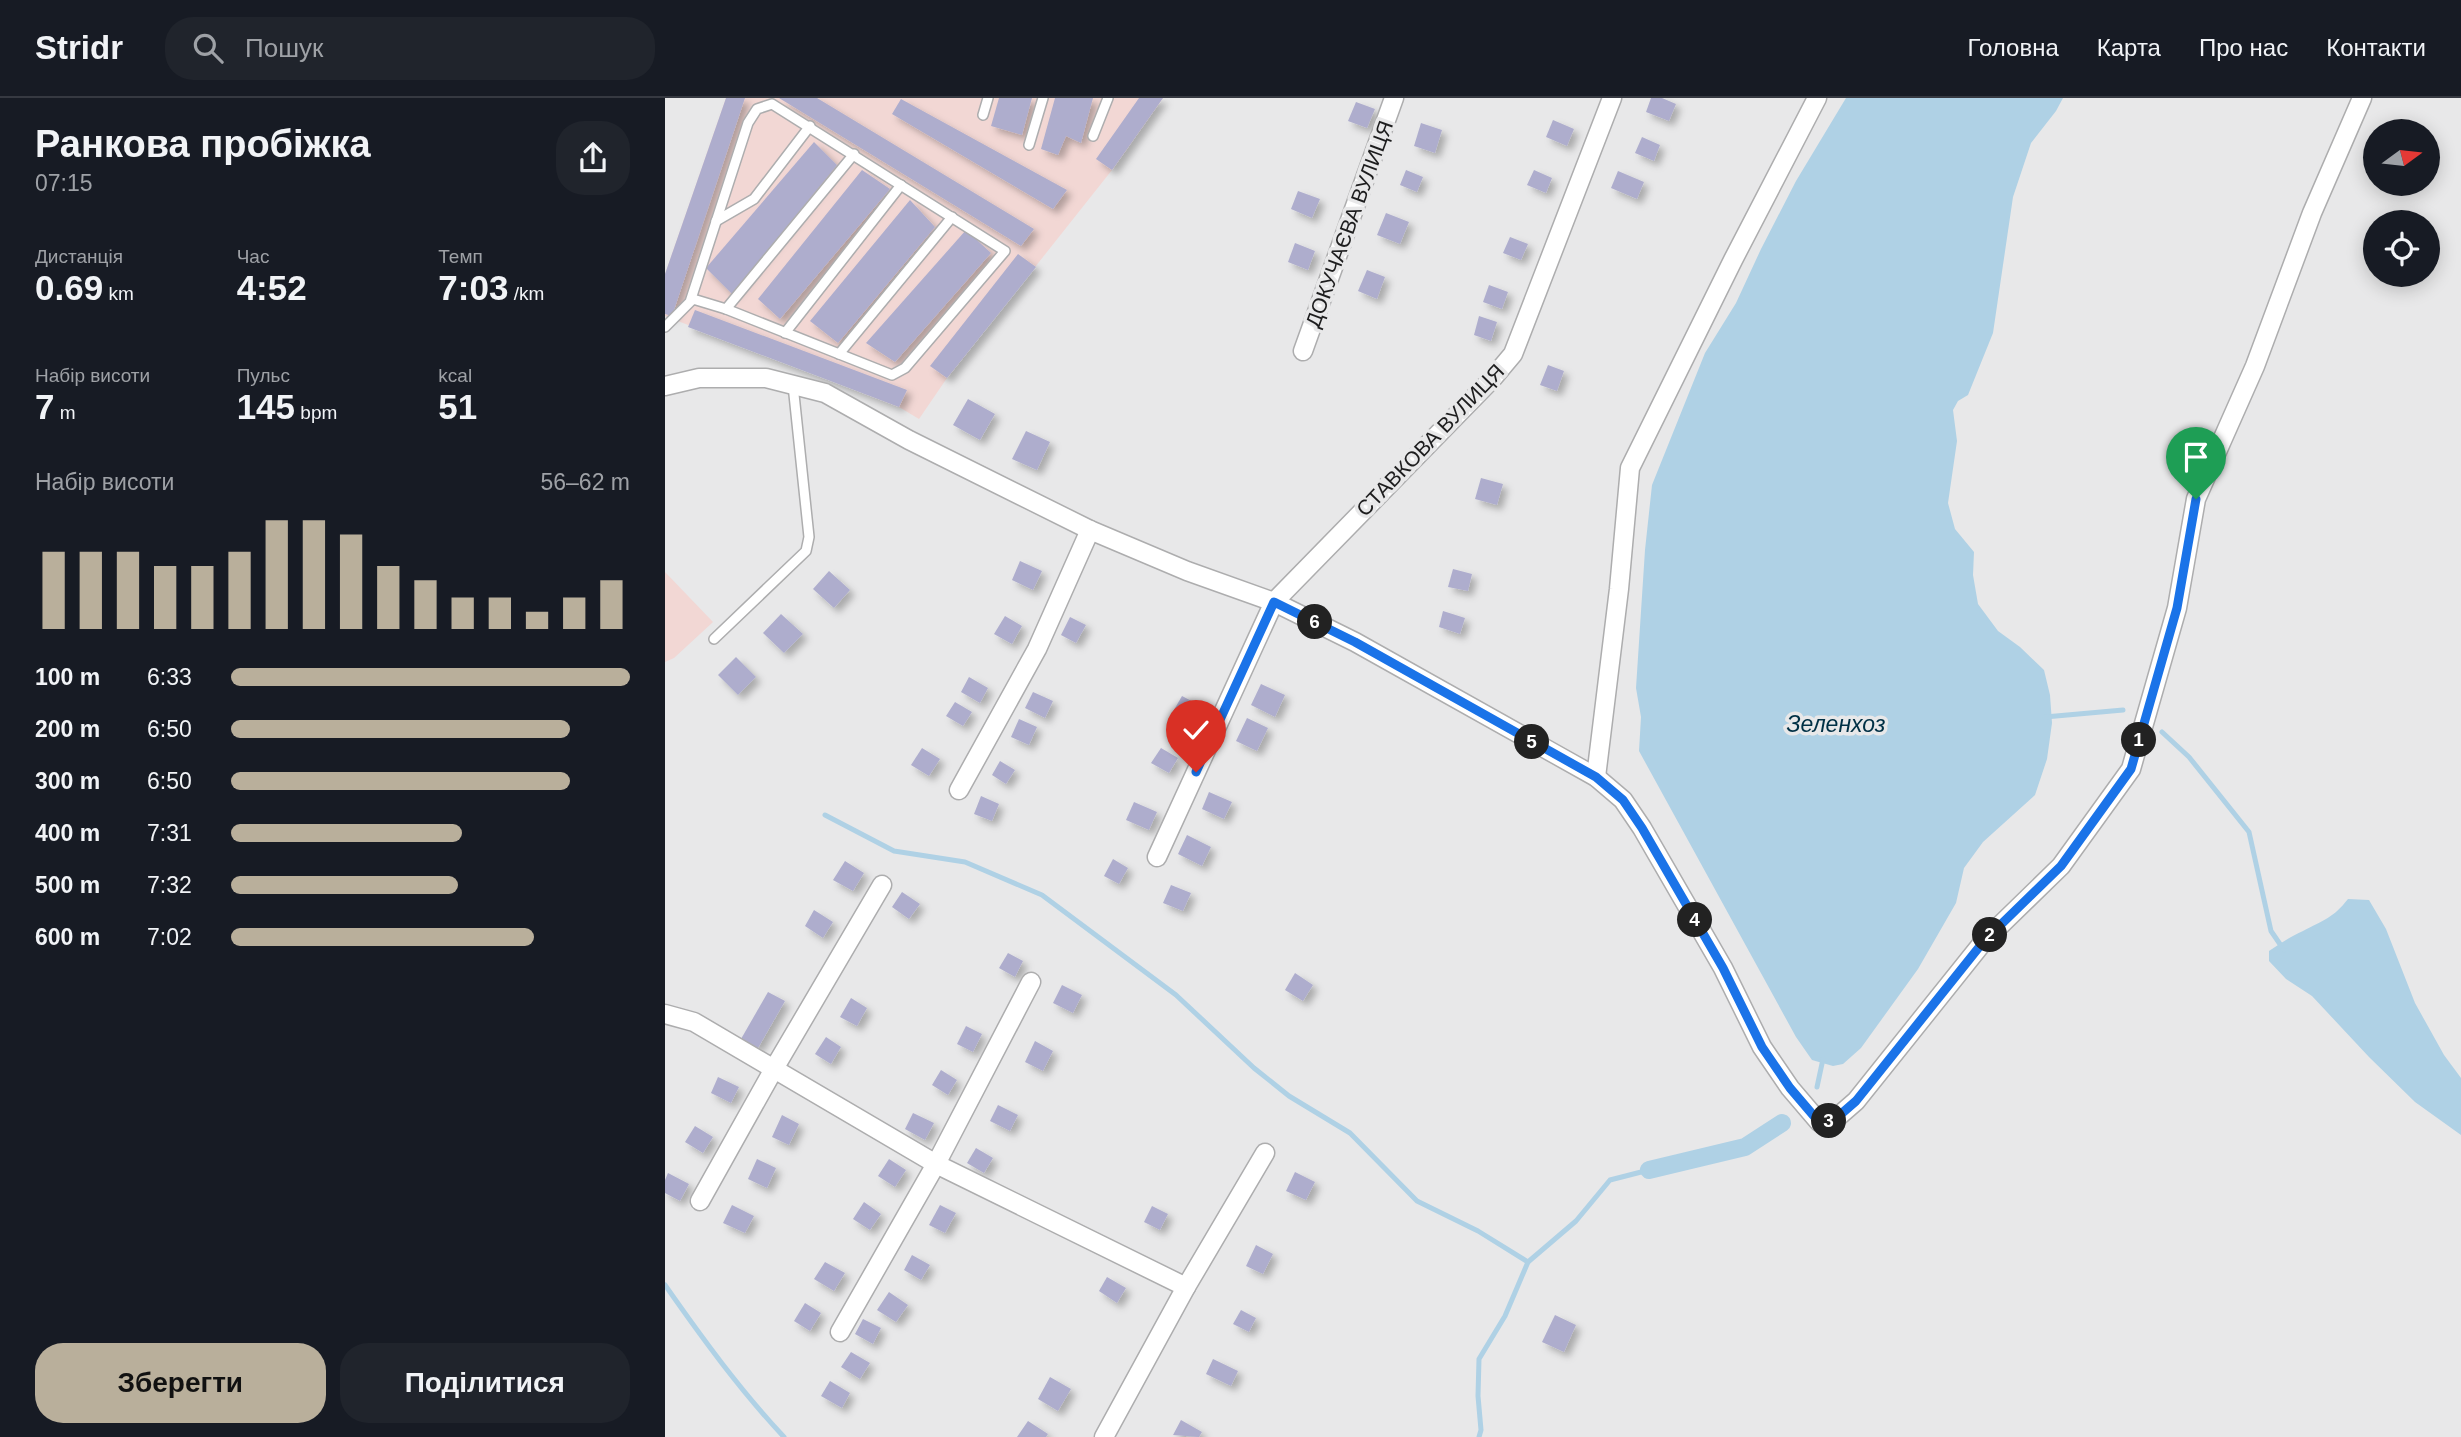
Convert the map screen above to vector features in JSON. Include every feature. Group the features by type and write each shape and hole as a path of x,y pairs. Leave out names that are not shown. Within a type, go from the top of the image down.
{"street":[{"name":"ДОКУЧАЄВА ВУЛИЦЯ","path":"1303,351 1394,98"},
{"name":"СТАВКОВА ВУЛИЦЯ","path":"1157,857 1274,602 1493,379 1513,354 1612,98"},
{"path":"1596,777 1619,589 1630,468 1817,98"},
{"path":"666,384 699,378 766,377 825,393 909,440 1090,530 1187,571 1274,602 1355,642 1596,777 1623,800 1642,828 1723,968 1762,1047 1790,1088 1819,1122 1833,1121 1856,1101 1984,941 2061,866 2131,769 2177,608 2196,499 2255,366 2312,213 2361,98"},
{"path":"960,790 1037,649 1090,530"},
{"path":"701,1201 775,1067 882,885"},
{"path":"840,1332 936,1164 1031,982"},
{"path":"665,1014 694,1022 775,1067 936,1164 1186,1287"},
{"path":"1104,1437 1186,1287 1265,1153"}],"lane":[{"path":"983,115 988,98"},
{"path":"1029,145 1043,98"},
{"path":"1093,136 1107,98"},
{"path":"665,327 690,302 693,299 726,309 892,375 905,368 1005,251 772,104 757,109 748,122 690,302"},
{"path":"716,221 754,199 810,126"},
{"path":"726,309 854,154"},
{"path":"785,333 901,185"},
{"path":"839,354 952,217"},
{"path":"715,639 806,551 809,537 793,385"}],"shaded area":[{"path":"726,98 1163,98 1112,170 947,378 919,419 899,407 665,316 665,274"},
{"path":"665,572 713,622 674,658 665,662"}],"water":[{"name":"Зеленхоз","path":"1846,98 2063,98 2031,143 2013,197 1993,333 1968,395 1958,401 1953,410 1957,441 1948,503 1955,529 1974,552 1973,575 1978,604 1998,631 2044,670 2050,695 2052,723 2047,759 2035,795 1983,842 1964,868 1956,903 1918,969 1861,1048 1843,1064 1833,1066 1812,1060 1796,1037 1639,751 1641,717 1636,688 1652,485 1705,353 1736,303 1796,181"},
{"path":"2348,899 2369,900 2386,929 2415,1003 2444,1055 2461,1078 2461,1135 2415,1102 2312,996 2286,979 2269,961 2269,951 2328,918"}],"building":[{"path":"726,98 745,98 672,316 665,314 665,274"},
{"path":"779,98 817,98 1034,229 1021,246"},
{"path":"999,98 1032,98 1022,135 991,126"},
{"path":"1055,98 1093,98 1081,143 1066,136 1058,155 1041,149"},
{"path":"1139,98 1163,98 1112,170 1096,159"},
{"path":"1651,98 1662,98 1676,104 1669,121 1646,112"},
{"path":"901,99 1067,190 1053,209 892,114"},
{"path":"1356,102 1375,109 1367,128 1348,121"},
{"path":"1553,120 1574,129 1567,146 1546,137"},
{"path":"1421,123 1442,130 1435,153 1414,146"},
{"path":"1642,137 1660,145 1654,161 1635,153"},
{"path":"814,142 837,165 732,294 706,268"},
{"path":"862,170 890,189 780,319 758,299"},
{"path":"1406,170 1423,177 1417,192 1400,185"},
{"path":"1534,170 1552,178 1546,193 1527,185"},
{"path":"1618,171 1644,182 1637,199 1611,188"},
{"path":"1298,191 1320,199 1312,218 1291,209"},
{"path":"910,200 935,227 838,343 810,321"},
{"path":"1386,213 1409,222 1400,244 1377,235"},
{"path":"966,230 991,253 895,362 866,343"},
{"path":"1510,237 1528,244 1521,260 1503,253"},
{"path":"1295,243 1315,251 1308,270 1288,262"},
{"path":"1018,254 1036,267 947,378 930,366"},
{"path":"1367,270 1385,277 1377,299 1358,291"},
{"path":"1489,285 1508,292 1502,309 1483,302"},
{"path":"695,310 907,390 899,407 688,327"},
{"path":"1479,316 1497,322 1491,341 1474,335"},
{"path":"1548,365 1564,371 1557,391 1540,385"},
{"path":"968,399 995,414 980,440 953,425"},
{"path":"1026,431 1050,442 1037,470 1012,459"},
{"path":"1481,478 1503,484 1497,505 1475,499"},
{"path":"1020,561 1042,571 1033,590 1012,580"},
{"path":"1453,569 1472,574 1468,591 1448,587"},
{"path":"829,571 850,590 834,608 813,589"},
{"path":"1443,611 1465,618 1460,634 1439,627"},
{"path":"781,614 803,634 784,653 763,633"},
{"path":"1005,616 1022,626 1012,644 994,634"},
{"path":"1070,617 1086,625 1076,643 1061,635"},
{"path":"736,657 756,677 738,695 718,675"},
{"path":"969,677 988,688 980,703 961,692"},
{"path":"1261,684 1285,695 1275,717 1251,705"},
{"path":"1033,692 1053,701 1045,718 1025,708"},
{"path":"1182,696 1205,708 1194,728 1171,715"},
{"path":"955,702 972,712 963,726 946,716"},
{"path":"1247,718 1268,728 1257,751 1236,741"},
{"path":"1019,719 1037,727 1029,745 1011,737"},
{"path":"922,748 940,759 929,776 911,765"},
{"path":"1161,748 1178,758 1169,773 1151,763"},
{"path":"1000,761 1015,770 1006,784 992,775"},
{"path":"1209,792 1232,802 1224,819 1202,809"},
{"path":"981,796 999,804 992,821 974,814"},
{"path":"1134,802 1157,812 1149,830 1126,820"},
{"path":"1187,835 1211,847 1202,866 1178,854"},
{"path":"1113,859 1128,868 1119,884 1104,876"},
{"path":"845,861 864,873 853,891 833,880"},
{"path":"1171,885 1191,893 1183,911 1163,903"},
{"path":"902,892 920,904 909,919 892,907"},
{"path":"814,910 833,922 823,938 805,926"},
{"path":"1008,953 1023,961 1015,977 999,968"},
{"path":"1295,973 1313,985 1303,1001 1285,990"},
{"path":"1062,985 1082,995 1073,1013 1053,1003"},
{"path":"768,992 785,1001 758,1048 741,1039"},
{"path":"851,998 867,1008 857,1026 840,1017"},
{"path":"966,1026 982,1034 973,1052 957,1044"},
{"path":"826,1037 841,1047 831,1064 815,1054"},
{"path":"1035,1041 1053,1051 1043,1071 1025,1062"},
{"path":"941,1070 957,1080 948,1095 932,1085"},
{"path":"718,1077 739,1087 731,1103 711,1093"},
{"path":"998,1105 1018,1115 1010,1131 990,1121"},
{"path":"913,1113 934,1123 925,1140 905,1129"},
{"path":"782,1115 799,1124 789,1145 772,1137"},
{"path":"695,1126 713,1137 703,1153 685,1142"},
{"path":"976,1148 993,1158 984,1173 967,1163"},
{"path":"757,1159 776,1168 767,1188 748,1179"},
{"path":"889,1159 906,1170 895,1187 878,1176"},
{"path":"1295,1172 1315,1182 1306,1200 1286,1191"},
{"path":"668,1173 689,1184 680,1201 665,1193"},
{"path":"864,1202 881,1214 870,1230 853,1219"},
{"path":"732,1205 754,1216 745,1233 723,1223"},
{"path":"940,1205 956,1213 945,1233 929,1225"},
{"path":"1152,1206 1168,1214 1160,1230 1144,1222"},
{"path":"1256,1245 1273,1254 1263,1274 1246,1266"},
{"path":"912,1255 930,1265 921,1280 904,1270"},
{"path":"825,1262 845,1273 834,1291 814,1279"},
{"path":"1107,1277 1126,1288 1117,1303 1099,1291"},
{"path":"889,1292 908,1305 896,1322 877,1310"},
{"path":"805,1303 821,1313 810,1331 794,1321"},
{"path":"1241,1310 1256,1318 1249,1332 1233,1324"},
{"path":"1555,1315 1576,1325 1564,1352 1542,1342"},
{"path":"863,1319 881,1328 873,1344 855,1334"},
{"path":"851,1352 870,1363 860,1379 841,1367"},
{"path":"1213,1359 1238,1371 1231,1386 1206,1374"},
{"path":"1050,1377 1071,1389 1058,1411 1038,1399"},
{"path":"830,1381 850,1393 842,1408 821,1396"},
{"path":"1181,1420 1202,1432 1199,1437 1173,1435"},
{"path":"1028,1421 1048,1434 1046,1437 1017,1437"}],"waterway":[{"path":"2045,717 2123,710"},
{"path":"2162,732 2189,757 2249,832 2271,931 2284,950"},
{"path":"825,815 894,851 965,862 1042,895 1176,995 1254,1068 1289,1096 1350,1133 1417,1201 1478,1231 1528,1262"},
{"path":"1817,1087 1823,1059"},
{"path":"1649,1170 1745,1147 1782,1123"},
{"path":"1479,1437 1479,1359 1505,1316 1528,1262 1576,1221 1610,1180 1649,1170"},
{"path":"665,1285 722,1363 784,1437"}],"route":[{"path":"1196,772 1274,602 1355,642 1596,777 1623,800 1723,968 1762,1047 1790,1088 1819,1122 1833,1121 1856,1101 1984,941 2061,866 2131,769 2177,608 2196,499"}]}
